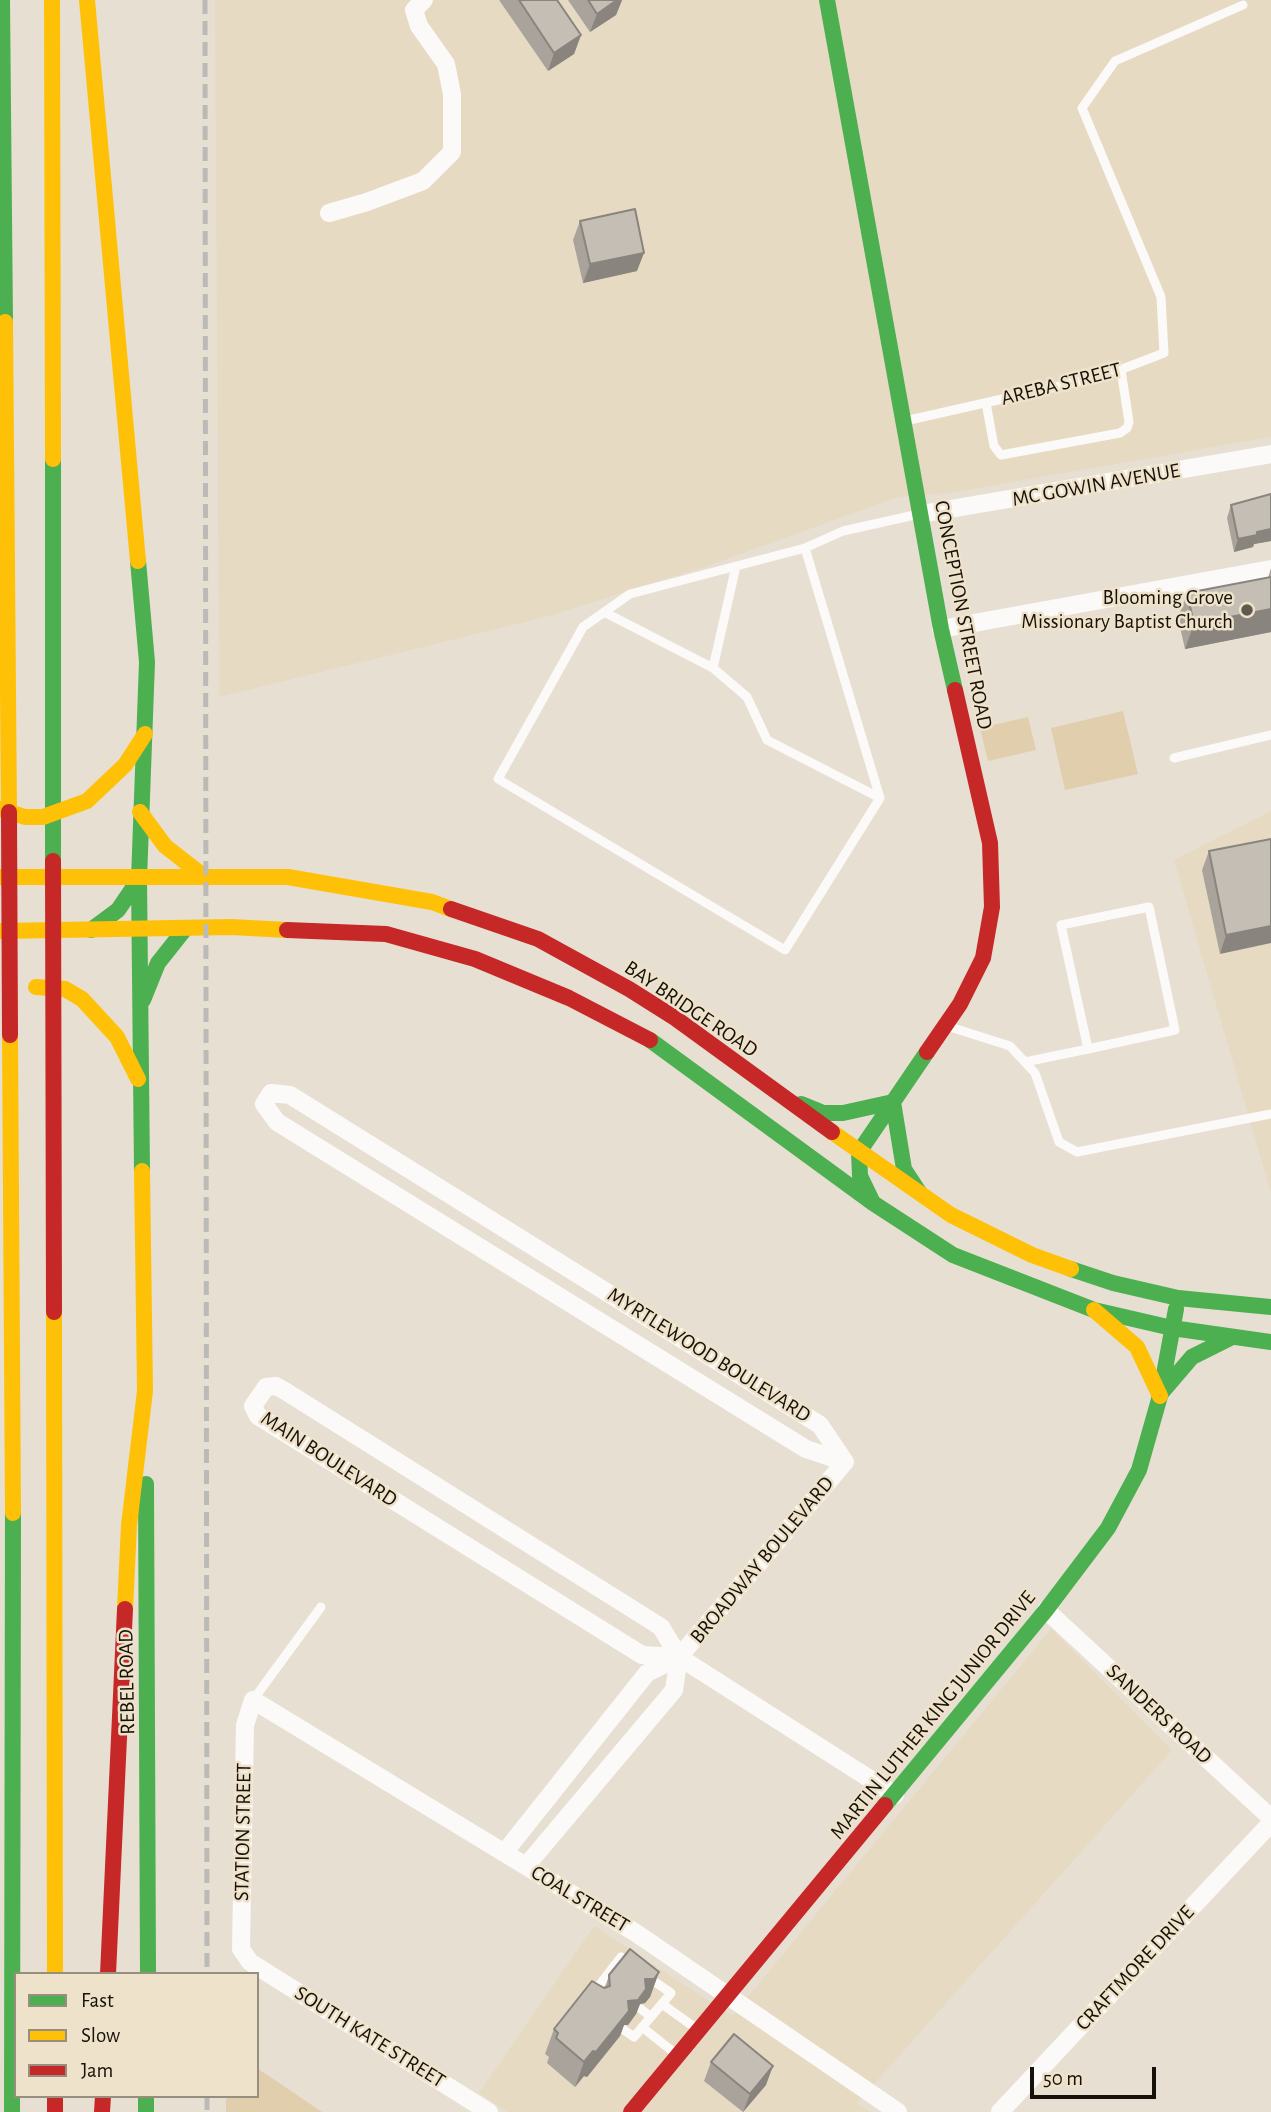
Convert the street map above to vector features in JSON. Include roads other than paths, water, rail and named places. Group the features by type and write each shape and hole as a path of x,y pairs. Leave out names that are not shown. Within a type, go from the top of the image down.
{"main road":[{"path":"2,0 13,1352 12,2112"},
{"path":"52,0 55,1972"},
{"path":"88,0 147,662 139,879 145,1391 129,1525 108,1972"},
{"name":"CONCEPTION STREET ROAD","path":"827,0 942,629 990,843 992,907 983,958 945,1025 859,1152"},
{"path":"0,808 25,817 43,817 87,800 125,765 145,733"},
{"path":"140,812 165,846 206,878"},
{"name":"BAY BRIDGE ROAD","path":"0,877 288,877 419,900 538,939 675,1018 859,1152 951,1215 1032,1255 1113,1283 1178,1297 1271,1307"},
{"path":"91,930 118,910 139,879"},
{"path":"0,931 239,928 386,934 475,959 569,998 654,1042 873,1203 953,1255 1060,1299 1094,1310 1172,1328 1271,1342"},
{"path":"140,1006 158,962 185,929"},
{"path":"0,984 65,989 82,999 117,1037 142,1087"},
{"path":"689,1068 727,1078 836,1156 859,1152 860,1176 873,1203"},
{"path":"785,1098 823,1113 843,1113 893,1102 904,1169 921,1196"},
{"name":"MARTIN LUTHER KING JUNIOR DRIVE","path":"631,2112 1046,1611 1108,1528 1139,1470 1160,1395 1178,1297"},
{"path":"1094,1310 1137,1347 1160,1395 1192,1357 1230,1338"},
{"name":"REBEL ROAD","path":"145,1391 148,1972"}],"street":[{"path":"328,213 423,181 452,152 452,94 446,64 419,26 414,9 424,0"},
{"name":"MC GOWIN AVENUE","path":"921,514 1271,454"},
{"path":"942,629 1271,569"},
{"name":"MYRTLEWOOD BOULEVARD","path":"271,1093 290,1095 820,1424 845,1462 806,1450 277,1122 264,1104 271,1093"},
{"name":"MAIN BOULEVARD","path":"679,1657 642,1655 258,1416 253,1406 266,1387 276,1386 285,1391 661,1628 679,1657 895,1794"},
{"name":"BROADWAY BOULEVARD","path":"504,1853 647,1673 679,1657 845,1462"},
{"name":"SANDERS ROAD","path":"1046,1611 1271,1818"},
{"name":"BROADWAY BOULEVARD","path":"526,1866 674,1690 679,1657"},
{"name":"COAL STREET","path":"253,1700 526,1866 638,1952 728,1998 898,2112"},
{"name":"STATION STREET","path":"250,1962 241,1949 244,1726 253,1700"},
{"name":"CRAFTMORE DRIVE","path":"1000,2112 1271,1823"},
{"name":"SOUTH KATE STREET","path":"250,1962 489,2112"}],"lane":[{"name":"AREBA STREET","path":"904,421 1121,370 1164,353 1161,297 1082,108 1115,61 1243,5"},
{"path":"986,403 995,446 1001,455 1120,433 1129,422 1121,370"},
{"path":"805,548 880,798 785,950 498,779 583,626 630,594 805,548 843,531 921,514"},
{"path":"713,668 736,566"},
{"path":"604,611 713,668 747,697 767,740 880,798"},
{"path":"1174,758 1271,735"},
{"path":"1025,1062 1088,1049 1175,1030 1149,907 1061,925 1088,1049"},
{"path":"945,1025 1010,1046 1035,1073 1059,1142 1077,1152 1271,1114"},
{"path":"253,1700 321,1606"},
{"path":"596,2006 588,2000 608,1982 621,1957 638,1952 671,1993 634,2037 624,2030"},
{"path":"662,2004 700,2031"},
{"path":"640,2009 651,2017"},
{"path":"642,2027 678,2056"}],"railway":[{"path":"205,0 207,1972"},
{"path":"207,2098 207,2112"}],"place":[{"name":"Blooming Grove Missionary Baptist Church","path":"1247,610"}]}
